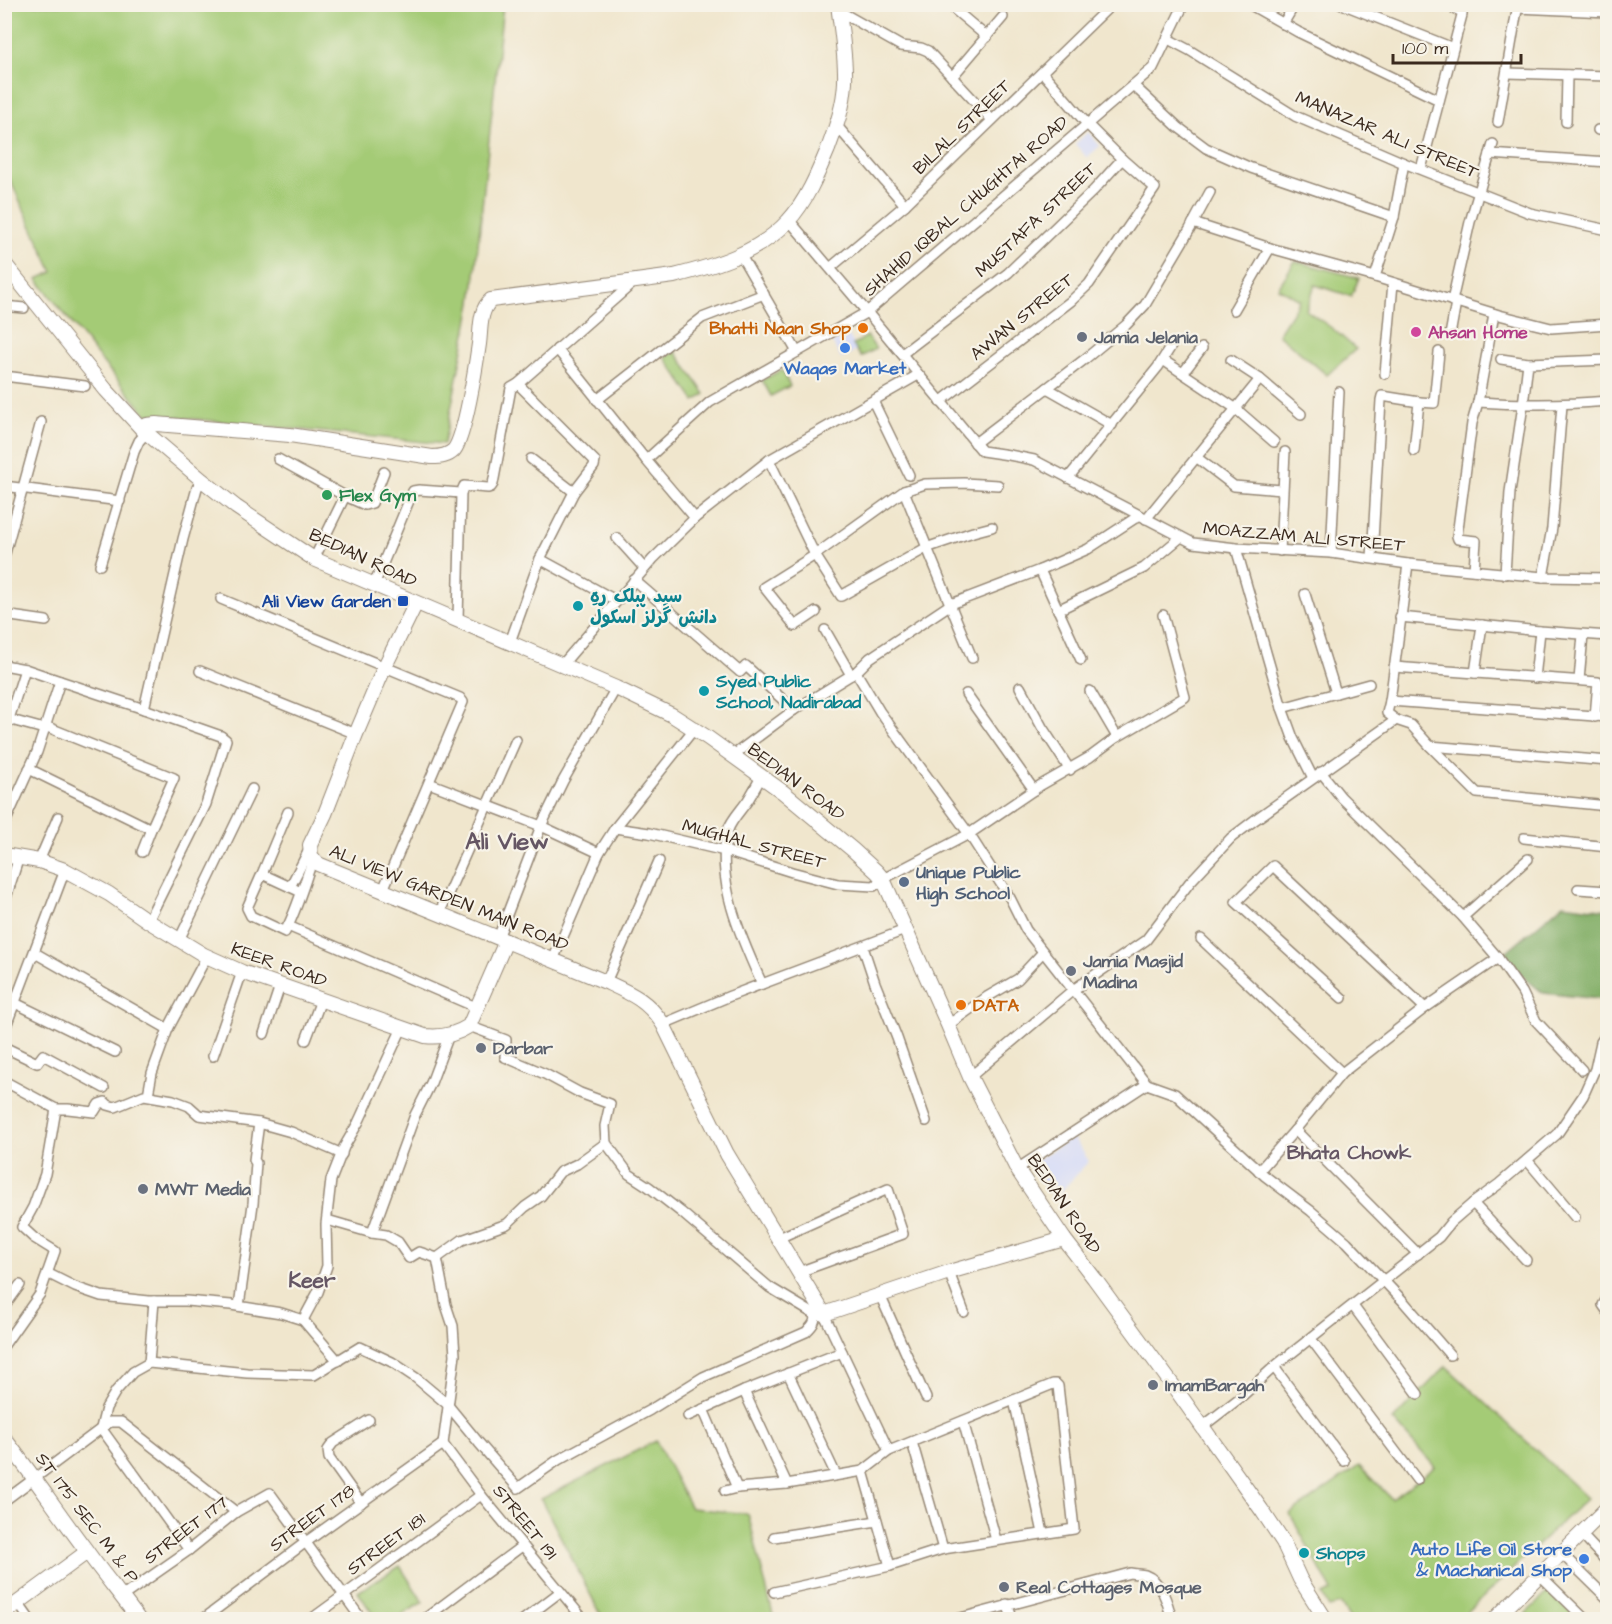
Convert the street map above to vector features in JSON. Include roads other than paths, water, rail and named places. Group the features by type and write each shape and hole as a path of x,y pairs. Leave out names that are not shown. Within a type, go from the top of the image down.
{"street":[{"path":"948,4 987,37"},
{"name":"BILAL STREET","path":"830,268 905,205 1112,4"},
{"name":"SHAHID IQBAL CHUGHTAI ROAD","path":"789,220 867,312 1153,68 1184,4"},
{"path":"1249,4 1298,32 1439,100"},
{"path":"1283,24 1295,4"},
{"path":"1342,4 1453,48"},
{"path":"1421,170 1462,12 1445,4"},
{"path":"1498,122 1517,6 1608,12"},
{"path":"838,8 901,46 928,51 992,120"},
{"path":"100,565 136,446 147,425 279,434 432,457 446,455 456,448 464,424 483,312 488,303 496,299 674,276 740,254 775,234 789,220 814,181 837,126 845,83 838,8"},
{"path":"952,77 1004,17"},
{"name":"MANAZAR ALI STREET","path":"1168,39 1295,116 1421,170 1541,216 1608,230"},
{"name":"MUSTAFA STREET","path":"902,354 1008,273 1071,213 1122,159 1087,124 1043,73"},
{"path":"1507,73 1608,76"},
{"path":"1566,122 1568,75"},
{"path":"1133,85 1206,148 1251,168 1394,217"},
{"path":"837,126 905,205"},
{"path":"1449,335 1457,274 1493,144"},
{"path":"1490,154 1608,162"},
{"name":"AWAN STREET","path":"940,402 1071,301 1089,284 1155,188 1122,159"},
{"path":"1375,277 1394,217 1404,163"},
{"path":"975,443 1118,332 1145,305 1210,192"},
{"path":"1193,223 1494,314 1551,328 1608,324"},
{"path":"1234,310 1270,248"},
{"path":"740,254 796,352"},
{"name":"BEDIAN ROAD","path":"4,263 106,390 144,431 202,480 254,519 314,559 616,688 672,716 762,776 877,872 883,879 970,1077 1017,1168 1064,1239 1263,1512 1283,1542 1300,1579 1326,1620"},
{"path":"458,620 461,493 464,486 488,488 494,483 511,388 635,281"},
{"path":"1385,374 1393,283"},
{"path":"597,399 702,318 764,294"},
{"path":"4,306 24,308"},
{"path":"646,460 710,402 867,312"},
{"name":"MOAZZAM ALI STREET","path":"867,312 982,451 1034,460 1193,543 1236,549 1331,553 1505,574 1608,578"},
{"path":"1474,570 1476,541 1457,538 1472,423 1494,314"},
{"path":"1068,478 1163,360 1173,343"},
{"path":"1183,373 1202,348"},
{"path":"557,350 695,518"},
{"path":"1372,558 1382,396 1434,403 1439,352"},
{"path":"1501,359 1528,363 1608,360"},
{"path":"1163,360 1235,408 1274,442"},
{"path":"1231,360 1260,378 1301,414"},
{"path":"1505,574 1510,492 1528,363"},
{"path":"562,665 644,568 695,518 769,460 918,375"},
{"path":"4,376 85,386"},
{"path":"732,756 794,710 854,673 870,658 951,604 1088,549 1143,517 1196,457 1260,378"},
{"path":"510,642 540,560 573,492 594,466 595,461 518,384"},
{"path":"1047,388 1112,425"},
{"path":"1331,553 1339,392"},
{"path":"873,401 909,475"},
{"path":"1478,402 1562,405 1608,401"},
{"path":"1413,451 1419,402"},
{"path":"1543,577 1552,528 1562,405"},
{"path":"4,557 41,422"},
{"path":"1280,551 1285,452"},
{"path":"1196,457 1234,486 1282,490"},
{"path":"278,459 365,505 372,503 384,472"},
{"path":"531,459 573,492"},
{"path":"769,460 815,555 841,596 926,549 992,527"},
{"path":"144,709 183,539 196,488 202,480"},
{"path":"816,612 795,626 764,587 815,555 904,491 925,484 998,485"},
{"path":"4,486 120,501"},
{"path":"374,585 413,491 461,493"},
{"path":"904,491 972,658"},
{"path":"314,559 345,496"},
{"path":"1058,610 1144,568 1181,537"},
{"path":"617,538 644,568"},
{"path":"1236,549 1282,708 1293,738 1317,775 1463,917 1498,958 1522,992 1536,1021 1582,1070"},
{"path":"540,560 616,601"},
{"path":"1408,564 1387,713 1396,720 1412,725 1477,793 1608,806"},
{"path":"1040,570 1081,660"},
{"path":"634,580 740,672 746,666 794,710"},
{"path":"1305,594 1336,693"},
{"path":"221,599 385,666 460,698 463,702 383,890"},
{"name":"ALI VIEW GARDEN MAIN ROAD","path":"416,603 385,666 356,734 311,854 318,864 606,982 631,993 652,1008 663,1024 727,1154 824,1314"},
{"path":"4,615 46,621"},
{"name":"MUGHAL STREET","path":"615,828 649,833 725,851 838,884 874,886 883,879 969,834 1034,790 1070,770 1117,737 1185,698 1163,615"},
{"path":"1400,617 1608,636"},
{"path":"1475,673 1482,625"},
{"path":"825,630 880,712 969,834 1010,898 1026,930 1147,1084 1175,1094 1259,1171 1338,1234 1403,1301 1450,1355"},
{"path":"1535,678 1540,631"},
{"path":"1579,680 1583,635"},
{"path":"4,665 25,669 144,709 221,736 226,740 206,804 148,921"},
{"path":"1395,667 1603,682 1595,717"},
{"path":"25,669 7,718 45,727 174,778 142,852"},
{"path":"200,671 356,734"},
{"path":"4,825 29,769 60,681"},
{"path":"1282,708 1369,684"},
{"path":"1020,687 1070,770"},
{"path":"189,1550 101,1428 106,1408 116,1391 133,1372 149,1363 247,1373 314,1375 360,1347 392,1362 416,1378 447,1404 518,1488 558,1460 650,1410 703,1377 806,1332 812,1327 815,1320 814,1314 769,1287 681,1212 629,1174 606,1143 605,1126 610,1104 580,1093 545,1074 505,1057 506,1040 469,1026 478,1008 541,826 563,781 616,688"},
{"path":"1090,691 1117,737"},
{"path":"966,694 1034,790"},
{"path":"1390,701 1608,717"},
{"path":"970,1077 1073,990 1146,940 1190,882 1232,838 1396,720"},
{"path":"553,960 599,853 615,828 694,729"},
{"path":"439,914 516,740"},
{"path":"1430,746 1608,761"},
{"path":"29,769 151,829"},
{"path":"762,776 728,828 725,851 726,885 730,902 742,940 762,984"},
{"path":"429,783 541,826 599,853"},
{"path":"178,940 252,789"},
{"path":"288,812 247,908 251,916 285,932 301,892 311,854"},
{"path":"39,861 58,817"},
{"path":"1524,838 1608,848"},
{"path":"290,887 311,854"},
{"path":"4,904 12,856"},
{"name":"KEER ROAD","path":"12,856 39,861 65,870 109,894 178,940 242,972 425,1036 449,1035 469,1026"},
{"path":"1463,917 1528,859"},
{"path":"606,982 659,861"},
{"path":"1342,998 1236,902 1273,866 1425,1008"},
{"path":"4,1031 65,870"},
{"path":"262,874 301,892"},
{"path":"1578,889 1608,891"},
{"path":"288,926 478,1008"},
{"path":"663,1024 730,996 905,930"},
{"path":"1202,939 1342,1073"},
{"path":"863,947 926,1121"},
{"path":"948,1025 1018,979 1043,952"},
{"path":"35,953 168,1029"},
{"path":"148,1095 152,1073 168,1029 207,956"},
{"path":"1259,1171 1342,1073 1425,1008 1498,958"},
{"path":"213,1056 242,972"},
{"path":"264,1034 280,986"},
{"path":"306,1040 321,1000"},
{"path":"15,1004 116,1052"},
{"path":"303,1320 318,1292 327,1266 327,1220 331,1180 402,1028"},
{"path":"1202,1427 1439,1237 1451,1222 1557,1134 1583,1096 1595,1069 1601,1042 1608,1032"},
{"path":"372,1233 415,1115 449,1035"},
{"path":"4,1047 38,1063 43,1055 104,1088"},
{"path":"4,1081 56,1109 94,1112 99,1104 105,1101 108,1105 116,1107 144,1095 173,1100 189,1106 199,1114 259,1123 291,1132 342,1154"},
{"path":"1017,1168 1147,1084"},
{"path":"4,1345 40,1294 55,1251 34,1238 22,1227 33,1207 45,1174 56,1109"},
{"path":"239,1306 254,1204 256,1163 254,1160 259,1123"},
{"path":"1295,1130 1418,1254"},
{"path":"437,1258 462,1240 507,1224 541,1196 560,1172 577,1164 606,1143"},
{"path":"1527,1160 1575,1217"},
{"path":"779,1238 888,1189 903,1234 799,1272"},
{"path":"1473,1203 1526,1260"},
{"path":"327,1220 386,1235 398,1242 409,1258 419,1252 437,1258"},
{"path":"889,1451 824,1314 949,1272 1064,1239"},
{"path":"437,1258 446,1305 453,1326 455,1355 443,1444"},
{"path":"949,1272 964,1312"},
{"path":"47,1273 75,1287 101,1296 239,1306 281,1313 303,1320 338,1361"},
{"path":"4,1307 20,1285"},
{"path":"880,1295 926,1398"},
{"path":"1608,1297 1603,1305 1608,1312"},
{"path":"149,1363 154,1301"},
{"path":"1353,1306 1418,1394"},
{"path":"1311,1338 1417,1480"},
{"path":"688,1416 842,1352"},
{"path":"1274,1367 1344,1461"},
{"path":"788,1373 836,1475"},
{"path":"725,1491 787,1484 863,1471 889,1451 1053,1384 1058,1386 1074,1527 1072,1530 943,1549 890,1566 774,1592"},
{"path":"744,1391 787,1484"},
{"path":"1014,1400 1043,1533"},
{"path":"703,1410 737,1488"},
{"path":"361,1503 329,1458 328,1450 333,1443 369,1420"},
{"path":"963,1421 996,1540"},
{"path":"4,1501 101,1428 110,1422 121,1422 236,1512"},
{"name":"ST 175 SEC M & P","path":"4,1438 139,1620"},
{"path":"912,1442 943,1549"},
{"name":"STREET 191","path":"443,1444 481,1495 584,1620"},
{"name":"STREET 178","path":"202,1620 443,1444"},
{"path":"863,1471 890,1566"},
{"name":"STREET 177","path":"123,1596 189,1550 236,1512 270,1492 306,1542"},
{"name":"STREET 181","path":"310,1620 481,1495"},
{"path":"1494,1620 1580,1533 1605,1513"},
{"path":"774,1537 877,1521"},
{"path":"1580,1533 1608,1563"},
{"path":"306,1542 362,1620"},
{"path":"423,1620 522,1546"},
{"path":"4,1613 87,1552"},
{"path":"1561,1553 1608,1599"},
{"path":"953,1620 1130,1573 1147,1576 1157,1584 1168,1604 1172,1618 1156,1620"},
{"path":"1539,1574 1586,1620"},
{"path":"523,1620 560,1592"},
{"name":"BEDIAN ROAD","path":"1308,1592 1318,1620"},
{"path":"18,1603 30,1620"},
{"path":"1007,1604 1013,1620"}],"place":[{"name":"Bhatti Naan Shop","path":"863,328"},
{"name":"Ahsan Home","path":"1416,332"},
{"name":"Jamia Jelania","path":"1082,337"},
{"name":"Waqas Market","path":"845,348"},
{"name":"Flex Gym","path":"327,495"},
{"name":"Ali View Garden","path":"403,601"},
{"name":"سید پبلک رہِ دانش گرلز اسکول","path":"578,606"},
{"name":"Syed Public School, Nadirabad","path":"704,691"},
{"name":"Unique Public High School","path":"904,882"},
{"name":"Jamia Masjid Madina","path":"1071,971"},
{"name":"DATA","path":"961,1005"},
{"name":"Darbar","path":"481,1048"},
{"name":"MWT Media","path":"143,1189"},
{"name":"ImamBargah","path":"1153,1385"},
{"name":"Shops","path":"1304,1553"},
{"name":"Auto Life Oil Store & Machanical Shop","path":"1584,1559"},
{"name":"Real Cottages Mosque","path":"1004,1587"}],"district":[{"name":"Ali View","path":"507,842"},
{"name":"Bhata Chowk","path":"1349,1153"},
{"name":"Keer","path":"312,1280"}]}
